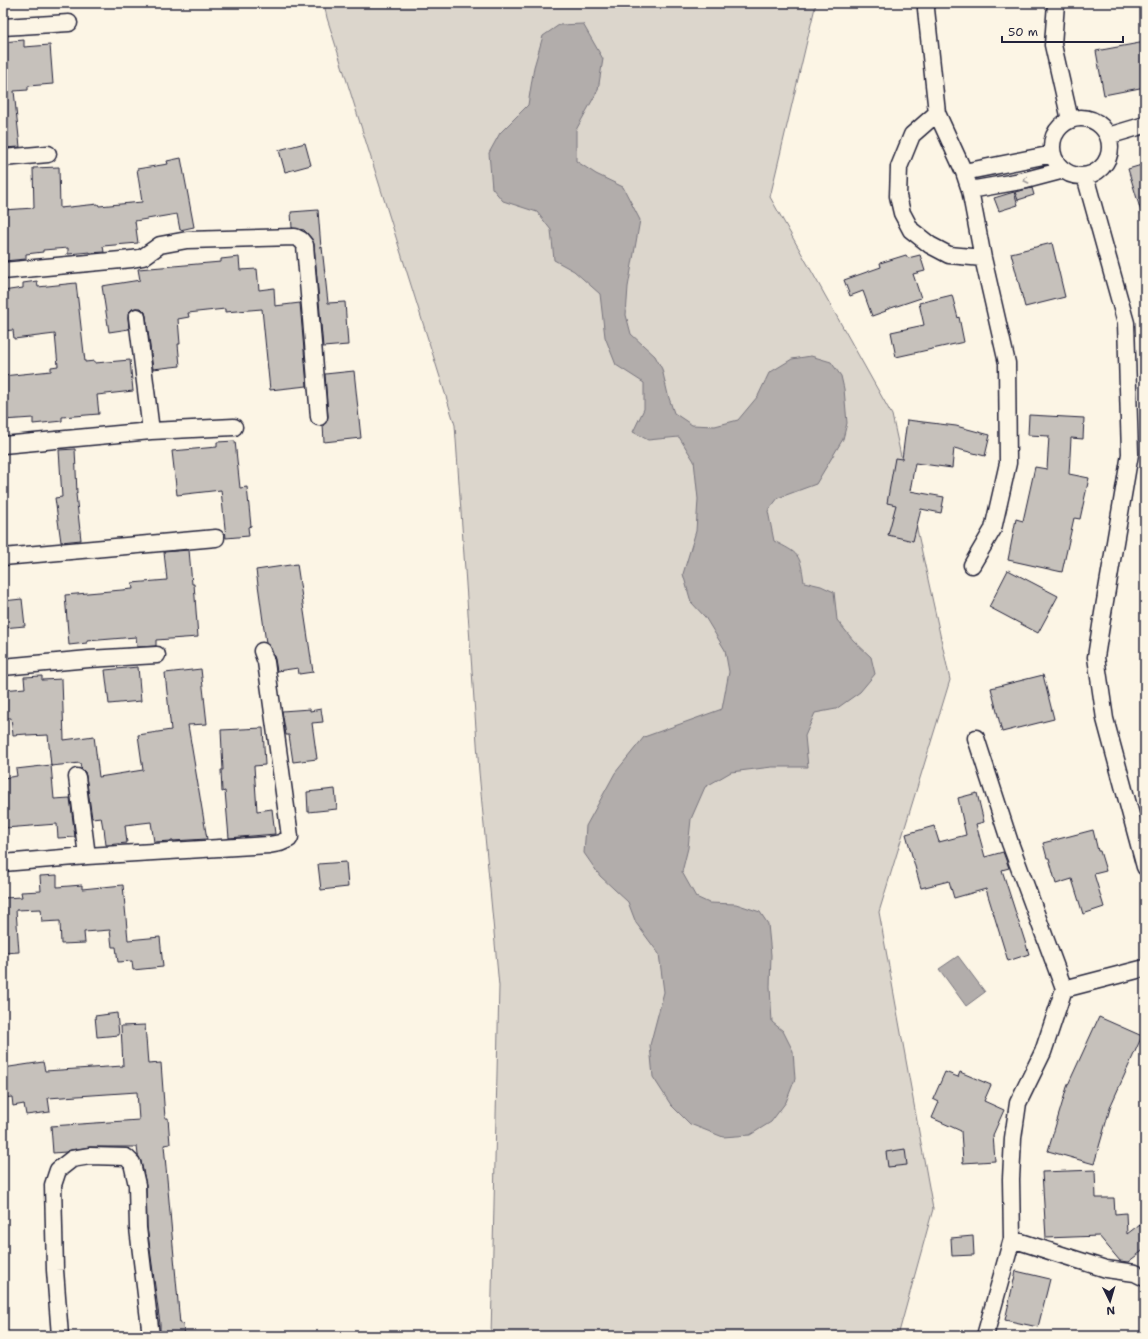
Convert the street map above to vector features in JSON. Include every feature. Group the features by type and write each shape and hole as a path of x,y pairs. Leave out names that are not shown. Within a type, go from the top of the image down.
{"street":[{"path":"927,3 926,9 937,113 964,172 970,190 1006,363 1008,463 993,529 972,565"},
{"path":"1056,3 1053,45 1070,120"},
{"path":"3,27 69,23"},
{"path":"937,113 912,135 899,167 898,196 902,213 911,230 930,245 949,255 983,258"},
{"path":"1077,118 1092,120 1104,129 1108,136 1110,147 1108,159 1101,168 1085,176 1074,175 1064,170 1057,163 1053,154 1052,145 1054,137 1061,127 1070,120 1077,118"},
{"path":"1108,136 1145,125"},
{"path":"3,158 48,154"},
{"path":"964,172 1053,154"},
{"path":"970,190 1026,180 1064,170"},
{"path":"1085,176 1126,323 1130,454 1096,657 1104,718 1145,867"},
{"path":"3,271 132,259 143,257 160,245 187,240 295,237 301,240 305,245 318,417"},
{"path":"137,317 151,431"},
{"path":"3,445 151,431 234,427"},
{"path":"3,557 216,538"},
{"path":"3,863 87,856 269,845 280,843 288,839 290,837 290,829 266,662 262,651"},
{"path":"3,667 89,659 157,655"},
{"path":"976,738 1010,843 1064,989 1043,1052 1018,1103 1013,1138 1011,1179 1012,1239 985,1336"},
{"path":"76,777 87,856"},
{"path":"1064,989 1145,968"},
{"path":"60,1336 55,1270 53,1186 58,1170 72,1159 90,1156 126,1157 132,1163 137,1185 138,1228 151,1336"},
{"path":"1012,1239 1106,1269 1135,1273 1145,1278"}],"shaded area":[{"path":"324,3 816,3 770,197 892,415 950,680 879,912 933,1209 898,1336 491,1336 499,986 479,772 455,425 327,18"},
{"path":"583,24 603,59 598,90 576,130 576,161 596,174 623,187 640,220 628,287 626,315 631,334 655,356 662,369 674,413 692,425 715,426 738,420 758,396 769,373 792,359 811,356 831,362 841,376 844,389 847,423 843,439 816,484 778,498 768,511 774,541 789,549 797,556 801,565 804,582 821,586 834,592 837,620 853,640 871,657 875,674 860,692 836,709 815,713 805,736 808,767 772,767 731,772 705,787 691,819 688,848 682,872 696,897 709,903 736,904 760,912 768,924 771,955 770,987 772,1022 783,1031 793,1051 795,1079 786,1102 771,1122 750,1135 723,1137 690,1124 671,1105 653,1077 650,1045 664,992 659,954 636,923 628,902 600,876 584,853 586,826 615,773 644,737 722,709 729,672 725,650 705,617 691,602 683,574 696,531 698,499 694,461 679,437 648,440 633,432 644,409 644,383 616,365 605,337 600,294 574,271 554,260 551,230 537,212 503,201 492,188 489,153 500,133 528,105 534,67 543,36 559,25"},
{"path":"958,956 985,992 966,1006 939,969"}],"building":[{"path":"24,40 24,47 50,45 53,84 28,86 28,90 14,91 20,147 3,148 3,42"},
{"path":"1145,42 1145,87 1104,95 1096,51"},
{"path":"305,143 311,165 285,172 279,150"},
{"path":"181,158 194,227 180,230 177,214 135,221 138,243 103,246 104,252 68,254 68,248 43,250 43,252 26,254 26,259 4,261 3,210 34,208 33,168 59,167 60,208 98,204 99,206 142,202 137,169 168,164 167,161"},
{"path":"1145,164 1145,214 1142,215 1128,169"},
{"path":"1032,188 1034,195 1018,200 1015,192"},
{"path":"1014,192 1018,205 999,211 994,198"},
{"path":"318,210 328,303 345,302 348,345 323,347 314,244 312,239 304,230 292,228 291,212"},
{"path":"1052,243 1065,297 1025,307 1011,253"},
{"path":"906,255 908,258 920,255 925,271 913,274 921,298 872,316 863,291 850,296 844,280 881,267 880,263"},
{"path":"239,257 240,270 257,269 259,290 274,288 275,306 300,303 307,386 270,390 262,309 225,312 225,309 188,313 189,317 178,319 180,366 153,369 146,316 145,312 141,308 132,309 128,313 129,329 109,332 102,286 140,280 138,269 221,262 221,259"},
{"path":"37,281 38,287 76,283 85,362 95,361 95,363 130,360 133,391 97,395 99,414 62,417 62,421 33,424 33,418 3,420 3,376 51,371 51,367 58,366 55,334 14,339 13,330 3,331 3,291 23,288 23,283"},
{"path":"952,295 958,318 959,317 964,342 896,357 891,332 924,325 919,303"},
{"path":"354,371 361,438 324,442 323,425 327,421 328,416 325,374"},
{"path":"1029,415 1084,418 1083,439 1071,438 1069,474 1089,478 1080,519 1074,518 1062,572 1008,560 1016,519 1023,521 1035,467 1047,469 1049,436 1028,435"},
{"path":"907,420 956,426 990,435 985,456 954,448 952,468 915,463 910,491 944,497 941,513 921,509 913,541 888,535 896,505 887,503 895,458 902,459"},
{"path":"235,441 240,488 247,487 251,526 248,527 249,536 226,538 221,490 177,495 172,451 217,447 217,442"},
{"path":"75,449 76,494 81,540 61,542 55,498 62,497 59,450"},
{"path":"189,550 192,584 194,584 198,637 156,640 156,646 137,647 136,637 87,641 87,643 69,645 65,595 133,589 132,583 167,580 164,552"},
{"path":"297,564 313,672 299,674 298,668 277,671 271,648 266,643 256,570"},
{"path":"1008,570 1058,596 1038,633 989,607"},
{"path":"22,599 25,626 3,628 3,601"},
{"path":"138,667 141,701 109,704 105,670"},
{"path":"201,669 207,724 188,725 207,839 154,842 151,822 125,825 127,843 106,845 101,817 92,818 86,776 80,763 51,766 48,735 13,735 11,718 3,718 3,690 25,688 24,677 42,676 42,680 62,679 64,740 94,736 99,777 143,770 138,735 171,730 165,673"},
{"path":"1043,675 1054,719 1002,732 991,688"},
{"path":"310,709 310,711 321,709 323,722 312,723 317,759 293,762 289,735 286,735 282,711"},
{"path":"263,728 265,765 254,766 257,811 272,809 275,834 229,838 225,791 222,792 221,770 223,770 221,730"},
{"path":"51,765 54,799 70,798 75,837 58,838 57,824 5,828 3,778 17,776 16,769"},
{"path":"335,789 337,809 308,812 307,792"},
{"path":"977,793 984,822 976,824 985,857 1003,852 1009,868 1002,870 1029,954 1008,961 986,889 954,898 949,881 921,888 906,834 934,826 939,842 966,835 958,798"},
{"path":"1093,830 1098,851 1100,851 1106,871 1094,874 1104,907 1083,914 1072,879 1056,884 1043,843"},
{"path":"346,862 348,887 321,890 318,864"},
{"path":"57,875 57,887 82,885 82,889 123,885 128,940 160,937 163,967 133,970 132,961 118,962 116,947 112,947 110,930 84,932 85,943 61,944 60,921 42,922 41,909 16,910 19,952 3,953 3,898 22,897 21,892 41,891 40,876"},
{"path":"117,1013 119,1035 97,1037 95,1016"},
{"path":"1099,1017 1142,1036 1111,1105 1094,1164 1048,1151 1067,1087"},
{"path":"145,1025 148,1064 161,1063 165,1118 168,1118 170,1144 164,1145 180,1324 183,1323 184,1336 160,1336 160,1324 147,1227 146,1185 137,1147 89,1147 53,1153 51,1126 139,1120 137,1092 48,1098 50,1112 26,1115 24,1104 13,1106 12,1097 3,1098 3,1068 43,1062 45,1071 123,1066 121,1026"},
{"path":"945,1072 958,1077 960,1072 991,1085 984,1101 1004,1110 993,1135 995,1161 963,1163 961,1131 932,1118 939,1102 933,1099"},
{"path":"905,1149 907,1165 888,1167 886,1152"},
{"path":"1095,1170 1096,1198 1114,1198 1115,1214 1126,1213 1127,1234 1140,1224 1145,1230 1145,1249 1128,1262 1120,1261 1099,1236 1046,1238 1042,1172"},
{"path":"973,1236 974,1255 952,1256 951,1238"},
{"path":"1016,1271 1050,1279 1038,1327 1005,1320"}]}
